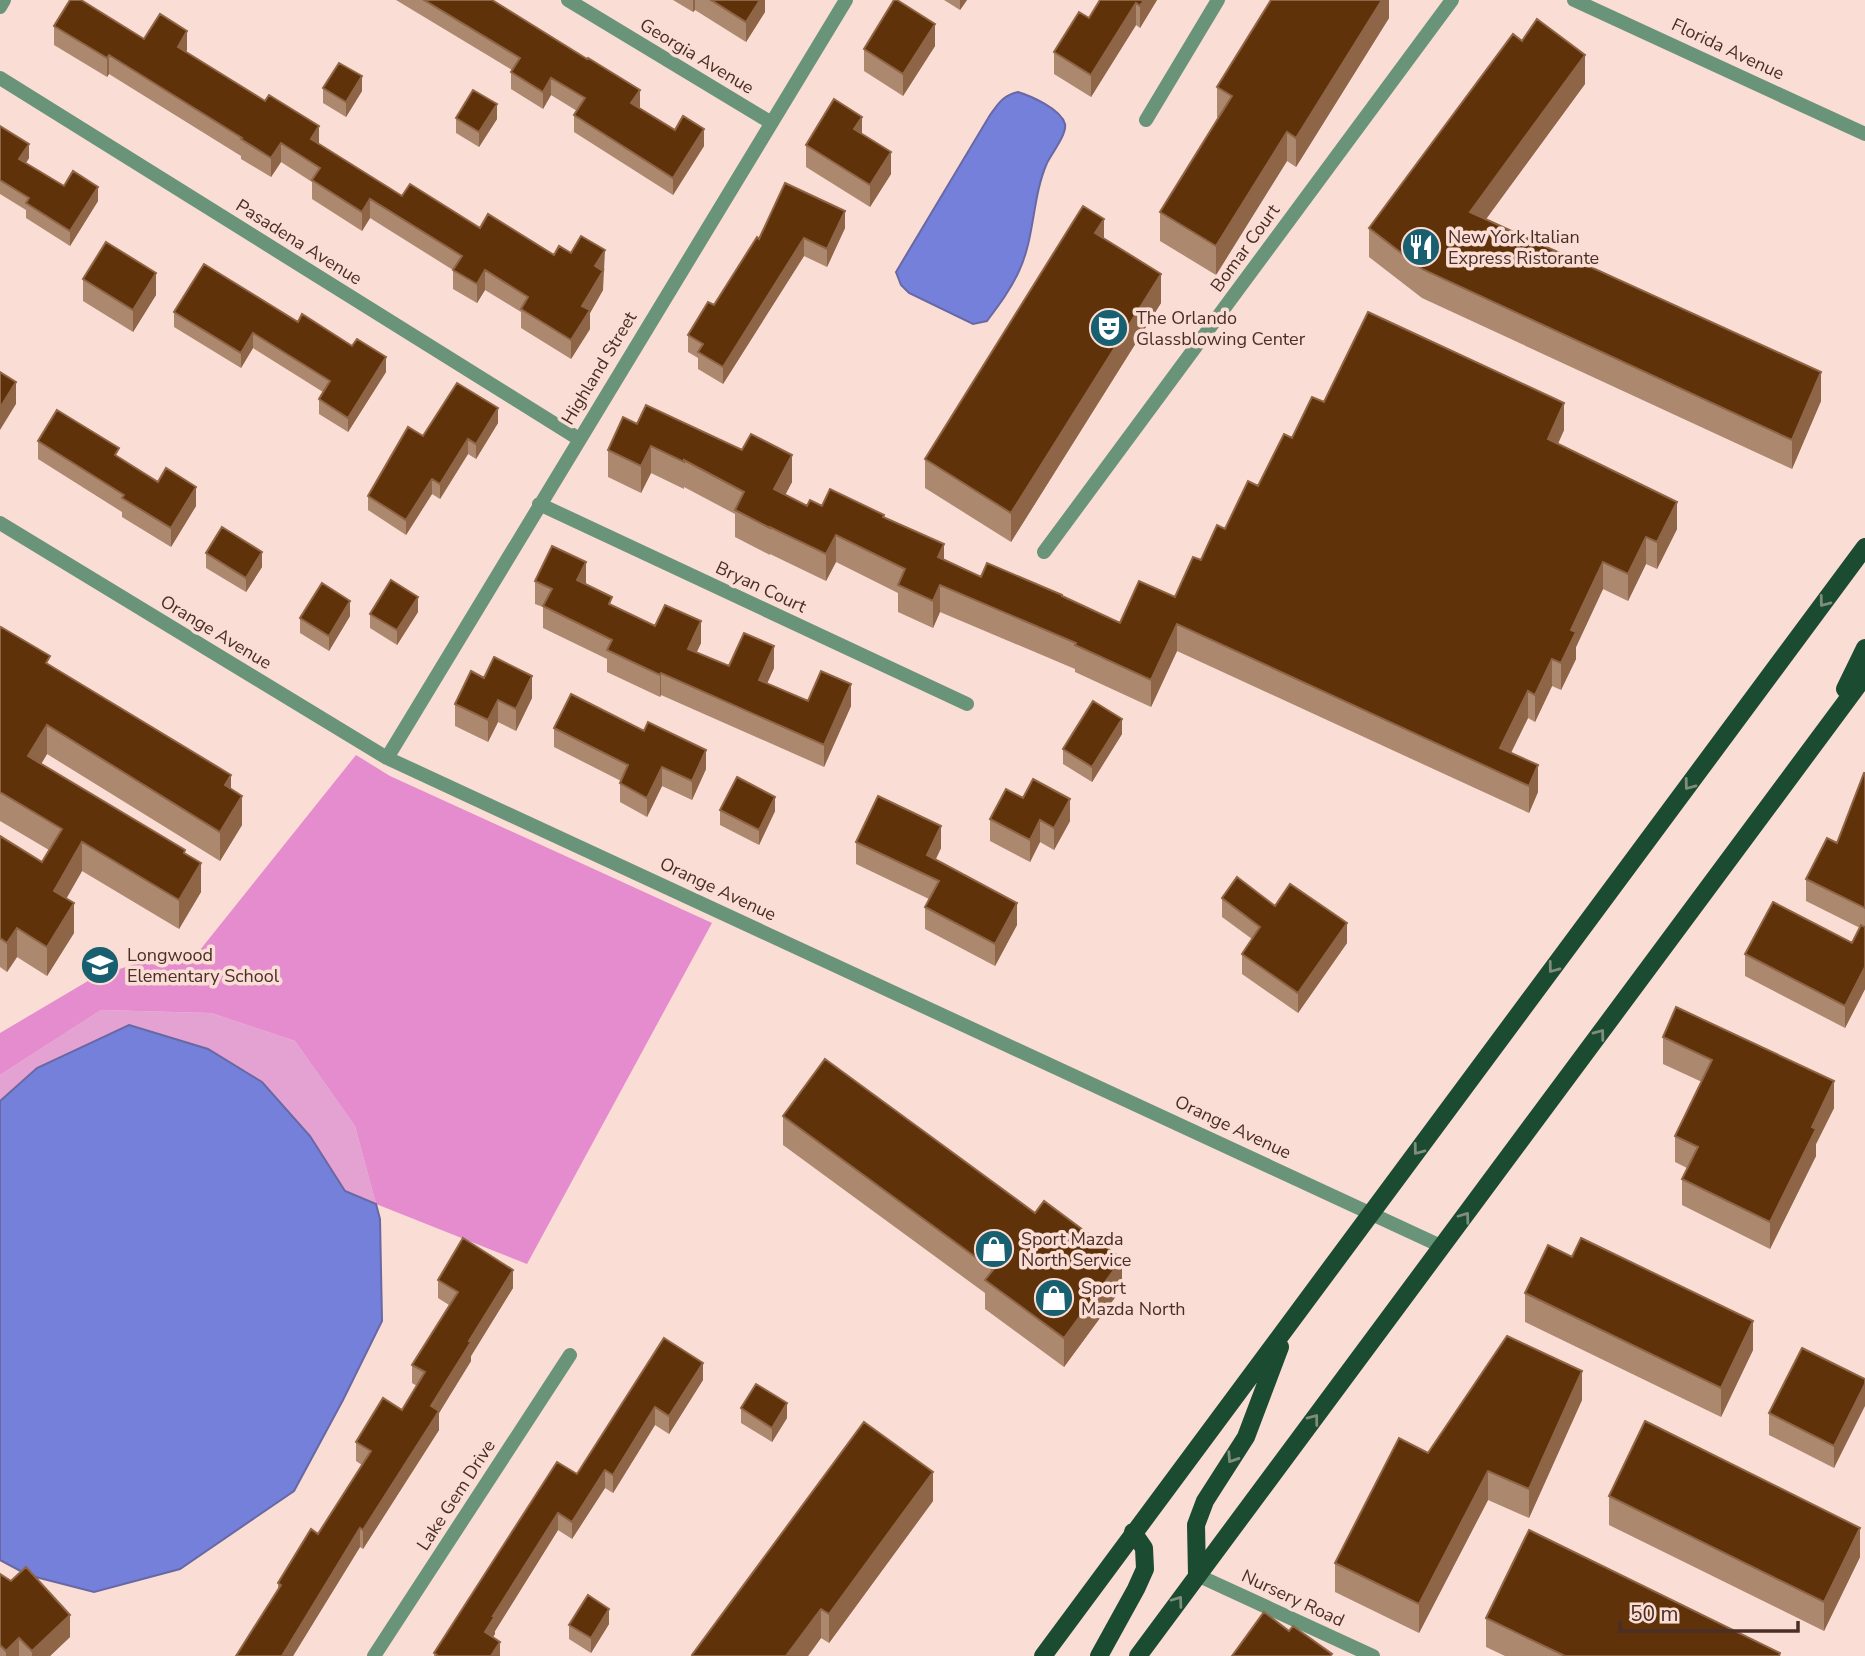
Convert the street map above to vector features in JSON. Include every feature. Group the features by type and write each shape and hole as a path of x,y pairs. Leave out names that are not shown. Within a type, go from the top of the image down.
{"main road":[{"path":"1043,1656 1865,547"},
{"path":"1827,727 1865,648"},
{"path":"1138,1656 1865,676"},
{"path":"1197,1575 1196,1525 1200,1513 1246,1437 1287,1328"},
{"path":"1098,1656 1145,1569 1144,1548 1133,1532"}],"street":[{"path":"0,6 4,0"},
{"name":"Georgia Avenue","path":"568,0 771,122"},
{"name":"Highland Street","path":"387,758 846,0"},
{"path":"1146,120 1218,0"},
{"name":"Bomar Court","path":"1044,552 1452,0"},
{"name":"Florida Avenue","path":"1574,0 1865,134"},
{"name":"Pasadena Avenue","path":"0,78 579,439"},
{"name":"Bryan Court","path":"539,504 967,704"},
{"name":"Orange Avenue","path":"0,523 387,758 1443,1247"},
{"name":"Lake Gem Drive","path":"374,1656 570,1355"},
{"name":"Nursery Road","path":"1197,1575 1373,1656"}],"shaded area":[{"path":"356,755 390,776 712,923 527,1264 376,1204 355,1126 295,1041 211,1013 101,1010 0,1075 0,1033 93,978 167,953 200,950"},
{"path":"101,1010 211,1013 295,1041 355,1126 376,1204 345,1191 310,1136 208,1049 129,1025 37,1068 0,1101 0,1075"}],"water":[{"path":"1018,92 1052,108 1062,118 1065,128 1042,176 1028,245 1019,271 1009,291 987,321 973,324 909,293 901,285 896,272 990,115 1004,98"},
{"path":"129,1025 208,1049 262,1082 310,1136 345,1191 376,1204 380,1219 382,1321 294,1491 180,1569 94,1592 28,1575 0,1560 0,1101 37,1068"}],"building":[{"path":"70,0 81,0 144,39 160,14 187,31 178,47 265,101 269,95 319,126 311,139 402,196 410,184 480,228 488,214 554,255 559,246 571,253 581,236 605,250 595,266 603,271 582,306 590,310 571,340 521,309 528,297 485,270 477,284 453,270 462,256 370,199 362,212 312,180 320,168 281,143 271,158 109,55 107,58 54,26"},
{"path":"424,0 492,0 640,90 631,103 675,130 683,116 704,129 673,178 574,115 585,98 551,78 543,92 511,72 520,58"},
{"path":"711,0 760,0 746,22"},
{"path":"894,0 935,24 903,74 864,49"},
{"path":"1100,0 1144,0 1140,6 1136,3 1091,75 1054,52 1079,12 1089,18"},
{"path":"1271,0 1382,0 1296,138 1287,132 1216,246 1160,212 1232,96 1217,87"},
{"path":"1537,19 1585,55 1470,212 1821,372 1792,440 1422,269 1369,228 1513,34 1522,41"},
{"path":"339,63 362,76 346,102 323,88"},
{"path":"473,90 497,104 479,132 456,118"},
{"path":"834,99 862,117 854,129 891,152 870,185 806,145"},
{"path":"0,126 29,144 19,159 64,186 73,171 98,187 70,231 26,203 29,198 0,180"},
{"path":"785,183 845,211 827,249 804,238 723,367 698,352 703,344 688,335 708,302 714,305 757,237 759,239"},
{"path":"1083,206 1104,219 1095,233 1161,274 1011,513 925,459"},
{"path":"106,242 156,273 133,310 83,279"},
{"path":"204,264 298,322 302,314 352,346 357,339 386,357 348,418 319,399 330,381 253,333 241,353 174,312"},
{"path":"1368,312 1564,403 1548,439 1677,502 1657,542 1646,537 1628,574 1603,562 1571,630 1576,632 1561,663 1552,659 1535,695 1528,691 1500,748 1538,765 1529,786 1177,624 1151,680 1075,645 1076,643 940,585 933,601 898,585 905,569 836,535 826,554 770,528 735,510 744,492 651,446 641,466 608,450 623,417 637,424 646,405 742,450 751,434 792,455 774,489 807,506 810,500 822,506 830,489 884,515 883,517 944,544 938,557 981,577 987,563 1120,623 1139,581 1175,597 1193,557 1201,560 1217,525 1225,529 1248,481 1258,486 1284,434 1292,438 1312,397 1324,402"},
{"path":"0,372 16,382 0,408"},
{"path":"457,383 498,408 476,444 468,439 440,484 432,479 406,520 368,496 408,427 423,436"},
{"path":"57,410 119,448 115,455 158,482 166,468 196,487 171,528 38,441"},
{"path":"222,527 262,552 246,578 206,553"},
{"path":"552,546 586,562 577,580 612,597 609,604 655,626 665,605 701,621 688,649 729,666 744,633 774,646 759,680 808,701 821,671 851,684 824,745 607,650 612,640 543,606 552,589 535,581"},
{"path":"391,580 418,597 397,630 370,614"},
{"path":"322,583 350,601 329,636 300,618"},
{"path":"1,627 50,656 46,663 231,775 225,785 242,796 220,832 47,725 28,756 185,850 184,853 201,863 179,900 82,842 54,891 74,903 47,947 17,928 7,943 0,938 0,836 42,862 62,829 0,792"},
{"path":"494,657 532,676 516,709 498,700 488,720 455,704 471,671 484,678"},
{"path":"571,694 644,731 648,722 706,750 692,781 662,767 647,798 620,783 628,765 554,728"},
{"path":"1093,701 1122,719 1092,767 1063,749"},
{"path":"1864,773 1865,908 1806,879 1827,838 1837,843"},
{"path":"737,777 775,797 759,830 720,810"},
{"path":"1033,779 1070,799 1054,828 1040,820 1030,840 990,819 1006,789 1023,798"},
{"path":"878,796 941,826 927,855 1017,903 995,944 925,907 939,881 856,842"},
{"path":"1237,877 1275,906 1290,884 1347,923 1298,993 1242,954 1260,927 1222,898"},
{"path":"1773,902 1852,943 1861,925 1865,927 1865,967 1845,1006 1745,954"},
{"path":"1676,1007 1834,1081 1812,1127 1816,1129 1770,1222 1682,1179 1698,1147 1675,1136 1712,1060 1663,1037"},
{"path":"825,1059 1035,1213 1044,1201 1122,1259 1064,1338 985,1280 993,1270 783,1116"},
{"path":"463,1238 513,1270 431,1406 439,1411 363,1530 360,1528 282,1656 236,1656 281,1585 278,1583 311,1529 318,1534 371,1451 356,1442 383,1398 402,1410 425,1372 412,1365 458,1292 438,1280"},
{"path":"1581,1238 1753,1321 1721,1388 1525,1293 1548,1245 1572,1257"},
{"path":"1507,1336 1582,1371 1529,1489 1488,1471 1419,1604 1335,1563 1399,1438 1428,1453"},
{"path":"664,1338 703,1363 669,1416 655,1407 613,1475 605,1470 572,1522 558,1513 485,1632 500,1642 491,1656 437,1656 434,1653 557,1462 577,1474"},
{"path":"1802,1348 1865,1379 1834,1446 1769,1413"},
{"path":"756,1384 787,1403 772,1428 741,1408"},
{"path":"1645,1421 1860,1528 1824,1602 1609,1496"},
{"path":"864,1422 933,1472 829,1614 821,1609 786,1656 693,1656 692,1655"},
{"path":"1529,1530 1780,1653 1779,1656 1565,1656 1486,1618"},
{"path":"26,1567 70,1615 32,1651 19,1638 6,1651 0,1645 0,1574 11,1581"},
{"path":"588,1595 609,1609 591,1638 569,1625"},
{"path":"1264,1612 1289,1631 1293,1626 1332,1654 1232,1656"}],"place":[{"name":"New York Italian Express Ristorante","path":"1421,247"},
{"name":"The Orlando Glassblowing Center","path":"1109,328"},
{"name":"Longwood Elementary School","path":"100,965"},
{"name":"Sport Mazda North Service","path":"994,1249"},
{"name":"Sport Mazda North","path":"1054,1298"}]}
